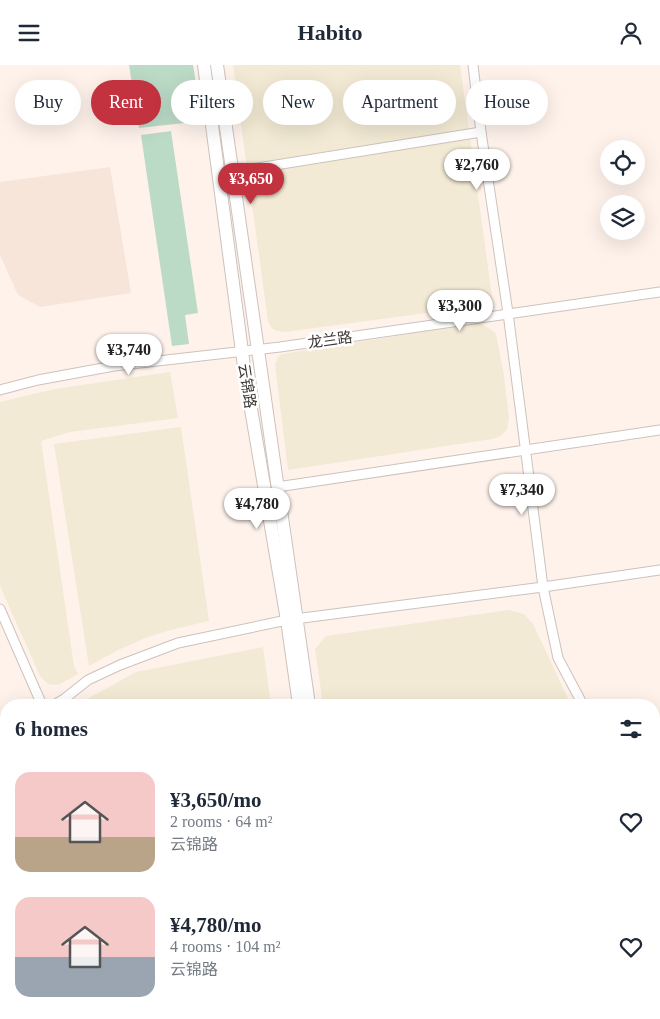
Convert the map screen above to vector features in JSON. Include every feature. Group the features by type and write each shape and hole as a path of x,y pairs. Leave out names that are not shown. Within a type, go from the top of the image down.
{"main road":[{"name":"云锦路","path":"204,65 242,351 308,699"},
{"name":"云锦路","path":"217,65 277,487 292,620 299,699"}],"street":[{"path":"473,65 544,587 558,658 580,699"},
{"path":"232,172 481,132"},
{"name":"龙兰路","path":"0,390 38,380 114,366 257,349 660,292"},
{"path":"277,487 660,430"},
{"path":"64,699 88,680 120,665 178,643 292,620 660,570"},
{"path":"0,609 39,699"}],"shaded area":[{"path":"233,65 460,65 466,108 466,125 468,125 493,304 285,332 274,330 268,321 241,125 253,125 253,80 235,80"},
{"path":"110,167 131,293 40,307 18,295 0,255 0,182"},
{"path":"481,324 496,334 509,418 507,429 501,436 492,439 288,470 275,364 279,356"},
{"path":"170,372 178,418 70,432 41,441 74,666 78,674 58,685 48,684 40,676 0,586 0,402 55,389"},
{"path":"181,427 209,621 148,637 118,650 89,666 54,444"},
{"path":"509,610 524,614 533,624 568,699 322,699 315,649 326,636"},
{"path":"263,647 270,699 87,699 136,672"}],"green space":[{"path":"129,65 193,65 195,80 171,80 171,124 139,128 139,125 161,125 161,80 131,80"},
{"path":"171,131 198,313 185,315 189,344 172,346 141,135"}]}
